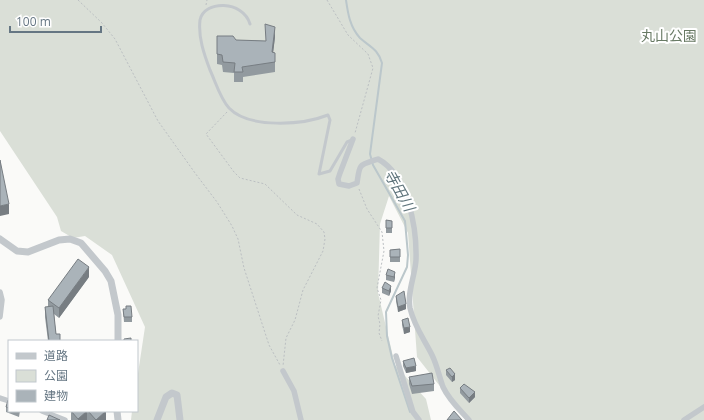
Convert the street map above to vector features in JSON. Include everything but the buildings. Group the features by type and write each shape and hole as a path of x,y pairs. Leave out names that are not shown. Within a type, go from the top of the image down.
{"street":[{"path":"353,139 338,179 339,184 349,186 357,183 358,169 366,163 378,159 386,163 399,181 414,220 416,261 410,293 410,308 419,333 433,356 443,387 450,399 469,420"},
{"path":"0,239 17,251 28,252 59,240 70,239 81,243 105,271 111,281 118,315 118,340"},
{"path":"0,292 2,305 0,317"},
{"path":"396,356 413,412 419,420"},
{"path":"283,371 294,391 301,420"},
{"path":"157,420 166,397 172,393 177,395 180,420"},
{"path":"684,420 704,407"},
{"path":"45,412 64,418 65,420"}],"lane":[{"path":"250,24 248,16 242,8 230,2 217,4 204,11 200,20 201,41 206,58 220,95 230,108 247,119 274,123 309,121 328,115 330,120 319,174 330,171 347,142 353,139"}],"path":[{"path":"78,0 102,22 115,39 158,121 194,173 217,202 232,226 238,239 244,268 269,345 283,371"},
{"path":"327,0 348,36 368,54 373,68 353,139"},
{"path":"230,108 206,134 212,143 240,178 264,184 297,214 317,224 324,232 325,239 323,250 303,290 295,320 286,338 283,371"},
{"path":"357,183 367,209 382,232 384,251 377,288 381,300 378,316 380,324 379,333 382,341"}],"green space":[{"name":"丸山公園","path":"0,0 704,0 704,420 470,420 450,399 417,357 408,233 389,196 380,224 378,293 395,365 426,399 431,420 131,420 132,412 138,412 138,373 145,327 112,255 85,236 73,238 61,231 57,217 0,131"}],"waterway":[{"name":"寺田川","path":"346,0 354,29 360,38 376,51 382,63 370,154 373,165 405,221 408,255 407,267 386,312 387,336 392,358 410,412"}]}
